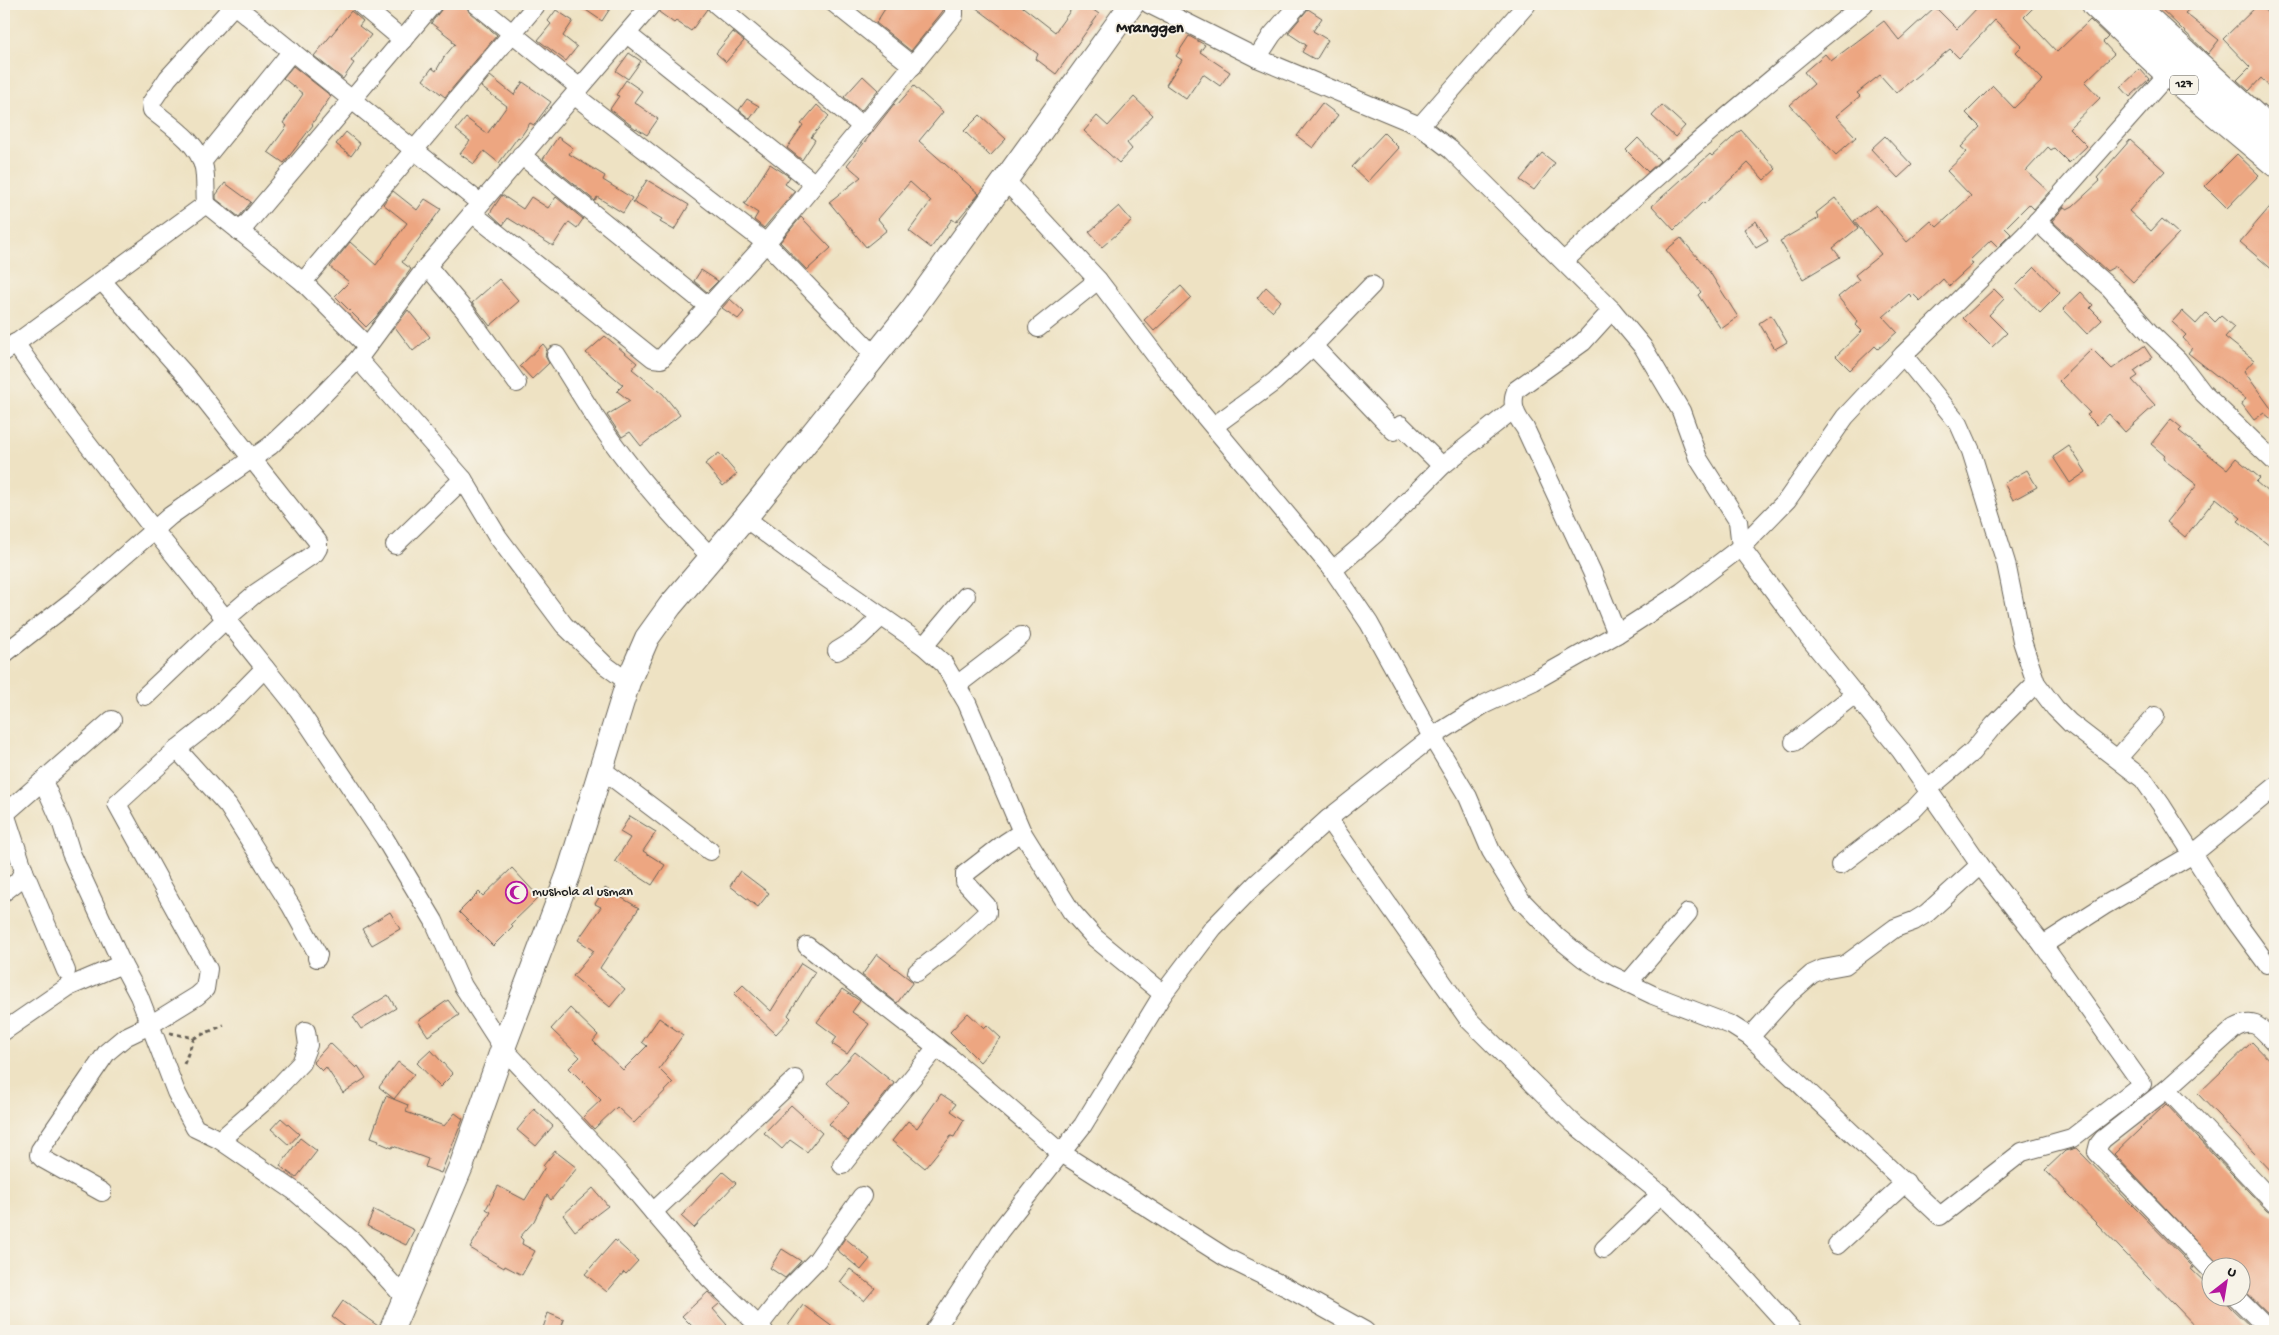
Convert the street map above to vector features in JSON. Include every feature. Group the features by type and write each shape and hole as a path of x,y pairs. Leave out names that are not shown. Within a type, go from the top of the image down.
{"main road":[{"path":"391,1331 462,1164 503,1048 569,873 628,682 648,638 670,606 745,518 875,356 1006,181 1132,4"},
{"name":"127","path":"2096,4 2177,63 2273,150"},
{"name":"127","path":"2130,4 2177,63"}],"street":[{"path":"628,682 605,665 564,625 498,537 463,479 303,282 206,204 202,162 194,148 177,130 152,110 151,103 168,78 234,4 414,151 476,208 653,358 658,360 666,354 766,243 863,127 954,15 954,4"},
{"path":"360,4 403,40"},
{"path":"240,232 433,4"},
{"path":"476,4 577,91 766,243 875,356"},
{"path":"303,282 537,4"},
{"path":"4,654 76,598 170,516 270,446 362,353 426,266 652,4"},
{"path":"716,4 863,127"},
{"path":"835,4 913,66"},
{"path":"1006,181 1098,280 1172,377 1333,570 1369,623 1432,737 1468,797 1491,851 1522,900 1557,937 1583,958 1628,983 1686,1009 1731,1026 1750,1037 1940,1216 2022,1152 2072,1138 2142,1084 2043,945 1980,865 1901,751 1808,638 1741,546 1738,521 1698,458 1680,411 1643,347 1612,310 1451,150 1420,126 1257,58 1149,4"},
{"path":"1257,58 1272,35 1299,4"},
{"path":"1420,126 1527,4"},
{"path":"1564,261 1668,166 1780,71 1864,4"},
{"path":"627,34 814,184"},
{"path":"202,162 292,51"},
{"path":"934,1331 999,1232 1083,1125 1163,994 1213,928 1256,884 1328,819 1432,737 1483,705 1534,681 1617,634 1682,592 1741,546 1787,500 1845,417 1902,355 2037,221 2177,63"},
{"path":"521,155 709,307"},
{"path":"206,204 9,348 69,420 154,530 298,709 385,840 434,921 463,986 503,1048 620,1172 709,1278 762,1329 783,1295 817,1260 862,1196"},
{"path":"2037,221 2110,288 2150,333 2178,360 2203,394 2275,462"},
{"path":"426,266 465,311 517,383"},
{"path":"1038,328 1098,280"},
{"path":"102,281 188,378 318,542 318,548 315,553 256,593 226,618 145,696"},
{"path":"1214,426 1274,382 1313,346 1372,285"},
{"path":"1612,310 1582,342 1516,390 1512,398 1514,408 1592,572 1617,634"},
{"path":"1313,346 1394,432 1401,425 1442,466"},
{"path":"556,355 595,418 659,499 712,558"},
{"path":"1902,355 1959,424 1971,451 2006,563 2022,641 2036,683 2055,708 2070,723 2143,779 2234,920 2267,964"},
{"path":"1333,570 1375,534 1442,466 1514,408"},
{"path":"395,545 463,479"},
{"path":"745,518 924,646 944,664 957,685 1022,832 1071,911 1089,932 1163,994"},
{"path":"924,646 966,596"},
{"path":"837,651 860,637 881,616"},
{"path":"957,685 1021,636"},
{"path":"102,1192 43,1159 40,1155 40,1150 107,1052 125,1037 152,1030 205,989 208,969 117,804 177,749 214,720 265,668"},
{"path":"1840,865 1915,808 1928,792 1972,752 1994,725 2036,683"},
{"path":"1794,742 1855,694"},
{"path":"2118,758 2155,716"},
{"path":"66,971 24,871 5,812 112,720"},
{"path":"177,749 228,806 307,932 318,955 317,958"},
{"path":"600,768 710,851"},
{"path":"43,781 62,824 71,853 122,964 139,996 176,1092 195,1128 220,1140 293,1190 352,1241 404,1297"},
{"path":"2043,945 2105,905 2193,854 2275,788"},
{"path":"1328,819 1469,1020 1574,1124 1661,1194 1725,1256 1793,1331"},
{"path":"917,972 951,946 987,913 987,906 966,882 965,874 1022,832"},
{"path":"1750,1037 1787,996 1812,974 1823,968 1845,965 1895,928 1914,921 1927,912 1980,865"},
{"path":"4,892 18,881 24,871"},
{"path":"1628,983 1688,913"},
{"path":"807,946 938,1047 1060,1152 1225,1257 1288,1288 1365,1331"},
{"path":"4,1032 68,987 122,964"},
{"path":"2202,1261 2097,1152 2099,1144 2166,1089 2235,1028 2245,1023 2257,1024 2275,1044"},
{"path":"220,1140 266,1100 301,1063 308,1045 306,1030"},
{"path":"842,1165 938,1047"},
{"path":"653,1212 795,1079"},
{"path":"2166,1089 2275,1204"},
{"path":"1837,1245 1906,1182"},
{"path":"1604,1249 1661,1194"},
{"path":"2247,1308 2270,1331"}],"path":[{"path":"152,1030 172,1032 194,1038 224,1025"}],"building":[{"path":"443,4 466,4 469,12 497,35 445,97 423,80 432,68 436,71 444,57 455,44 452,42 453,40 431,23 441,10"},
{"path":"577,4 613,4 602,21"},
{"path":"662,4 706,4 707,9 691,31 676,21 674,23 659,12"},
{"path":"888,4 943,4 943,11 911,51 876,23"},
{"path":"971,4 1019,4 1055,32 1075,4 1085,4 1099,14 1056,74 1036,59 1038,54"},
{"path":"1979,4 2037,4 2024,17 2057,52 2090,20 2108,37 2103,42 2114,54 2085,82 2100,98 2069,128 2087,146 2069,163 2054,148 2051,150 2048,147 2026,171 2049,192 2034,209 2029,204 2005,228 2011,234 1998,247 1991,240 1970,260 1973,264 1949,286 1943,279 1920,301 1914,295 1912,297 1909,294 1883,317 1897,332 1878,349 1875,346 1850,370 1836,356 1862,331 1856,325 1858,322 1838,297 1859,280 1855,275 1881,254 1854,221 1876,205 1907,242 1931,221 1937,227 1971,196 1947,171 1967,152 1961,147 1980,127 1966,113 1993,86 2014,108 2043,80 2016,52 2022,46 1995,20 1959,58 1950,49 1896,93 1880,75 1857,93 1860,96 1836,116 1856,137 1836,155 1790,105 1814,84 1804,72 1825,54 1831,61 1884,21 1899,40 1935,7 1957,29"},
{"path":"2156,4 2195,4 2185,13 2219,40 2208,54"},
{"path":"2259,4 2275,21 2275,93 2261,78 2249,91 2237,80 2250,67 2223,39"},
{"path":"1308,9 1322,18 1313,31 1328,40 1316,60 1302,52 1306,45 1288,33"},
{"path":"556,10 573,21 563,36 577,47 566,61 538,40 551,24 548,21"},
{"path":"351,11 363,21 359,26 371,35 351,61 354,63 343,79 314,56"},
{"path":"733,32 744,41 726,62 716,53"},
{"path":"1189,36 1205,45 1200,52 1230,72 1220,86 1203,74 1186,99 1166,85 1182,60 1176,56"},
{"path":"629,53 641,61 628,79 616,71"},
{"path":"293,66 331,96 313,125 284,163 268,152 287,126 283,123 303,94 283,78"},
{"path":"2140,69 2149,79 2130,97 2121,87"},
{"path":"490,76 514,95 523,82 551,102 534,125 530,123 520,138 518,137 499,163 484,151 474,164 460,154 470,141 456,130 466,118 487,134 507,106 481,87"},
{"path":"863,76 878,90 861,111 844,97"},
{"path":"626,80 642,91 634,102 658,119 647,135 610,109 619,96 616,95"},
{"path":"914,86 943,112 919,141 979,194 956,222 952,219 931,248 909,231 931,201 910,182 878,219 887,230 866,247 829,202 861,177 847,165 894,104 896,106"},
{"path":"1134,97 1153,115 1127,143 1132,149 1119,163 1084,131 1097,116 1108,126"},
{"path":"747,99 759,106 750,119 739,110"},
{"path":"1322,103 1338,115 1313,148 1297,136"},
{"path":"817,105 829,116 811,137 815,140 802,160 787,148 803,125 801,124"},
{"path":"1662,105 1685,126 1675,137 1652,116"},
{"path":"980,115 1006,139 990,156 964,131"},
{"path":"1741,130 1776,169 1764,180 1748,163 1674,230 1652,206 1710,154 1712,156"},
{"path":"346,132 360,144 351,156 336,144"},
{"path":"1384,133 1399,148 1368,182 1352,167"},
{"path":"1885,136 1912,165 1898,178 1871,149"},
{"path":"558,137 573,148 569,154 605,176 603,180 632,198 623,213 597,197 595,201 543,159"},
{"path":"1638,138 1660,161 1648,172 1626,150"},
{"path":"2130,140 2165,171 2129,211 2151,231 2162,219 2179,234 2133,282 2116,266 2107,271 2052,221 2064,207 2067,209 2073,206 2100,181 2097,178"},
{"path":"1542,153 1555,163 1534,190 1520,180"},
{"path":"2237,154 2259,175 2227,208 2205,186"},
{"path":"770,164 790,177 785,184 795,191 764,228 754,220 758,213 744,204"},
{"path":"647,180 689,205 674,230 660,222 662,219 633,202"},
{"path":"225,183 251,202 239,217 216,199 216,195"},
{"path":"393,191 417,210 425,199 441,209 402,262 411,269 376,317 366,327 335,296 349,282 330,267 350,242 376,265 407,223 383,204"},
{"path":"502,195 523,209 531,197 548,208 556,197 583,219 577,228 569,222 553,246 508,218 503,225 490,213"},
{"path":"1835,198 1858,228 1833,248 1840,257 1803,279 1780,241 1819,218 1816,213"},
{"path":"2275,201 2275,272 2240,242"},
{"path":"1119,206 1132,221 1102,247 1089,232"},
{"path":"801,217 831,248 807,270 780,242"},
{"path":"1756,221 1768,241 1756,248 1744,229"},
{"path":"1681,238 1709,271 1738,317 1721,329 1698,295 1701,292 1666,250"},
{"path":"2035,267 2060,293 2040,313 2015,287"},
{"path":"701,270 718,281 707,292 694,281"},
{"path":"499,279 519,301 490,326 472,303"},
{"path":"1181,286 1191,297 1154,331 1144,320"},
{"path":"1266,287 1281,301 1272,311 1257,298"},
{"path":"1994,289 2004,299 1989,315 2007,333 1992,347 1963,318"},
{"path":"2081,292 2093,305 2090,308 2102,320 2087,334 2063,309"},
{"path":"730,299 744,312 738,319 722,308"},
{"path":"408,310 430,337 413,351 395,327"},
{"path":"2182,311 2196,324 2206,313 2215,322 2221,316 2234,327 2225,337 2254,360 2244,371 2275,414 2275,422 2264,413 2254,420 2241,403 2246,399 2188,353 2192,348 2183,338 2186,335 2172,322"},
{"path":"1771,315 1787,342 1775,349 1759,323"},
{"path":"605,336 637,363 632,369 663,394 680,415 641,446 630,432 622,437 607,415 630,401 617,391 623,385 586,353"},
{"path":"543,344 547,349 545,356 549,363 532,379 520,366"},
{"path":"2144,346 2152,358 2134,371 2138,376 2132,380 2155,405 2125,432 2109,414 2097,425 2087,415 2090,413 2059,381 2092,349 2112,369"},
{"path":"2171,419 2182,428 2179,431 2227,469 2236,458 2260,478 2256,482 2275,498 2275,550 2238,521 2241,518 2216,498 2185,537 2167,522 2197,485 2163,459 2165,456 2151,444"},
{"path":"2069,446 2086,472 2070,483 2053,457"},
{"path":"719,453 737,474 723,486 705,464"},
{"path":"2027,470 2037,487 2013,500 2004,483"},
{"path":"630,816 656,832 643,851 665,865 652,885 615,861 630,838 620,832"},
{"path":"512,868 539,897 511,924 513,926 493,946 459,912 479,892 483,896"},
{"path":"740,871 769,893 758,907 730,886"},
{"path":"605,888 639,908 600,968 625,989 610,1007 573,976 594,951 578,940 601,907 595,904"},
{"path":"390,912 400,929 372,945 362,929"},
{"path":"877,954 913,982 897,1003 862,975"},
{"path":"801,963 815,972 788,1015 791,1018 776,1034 734,994 743,985 771,1011"},
{"path":"842,989 860,1001 852,1012 869,1024 847,1054 832,1044 837,1037 817,1022"},
{"path":"388,995 396,1008 361,1029 353,1017"},
{"path":"448,1000 459,1015 428,1036 418,1021"},
{"path":"570,1008 598,1035 593,1041 623,1070 647,1046 642,1042 659,1018 683,1035 659,1069 673,1083 634,1123 617,1107 594,1129 583,1117 601,1100 569,1068 580,1057 551,1029"},
{"path":"968,1013 984,1028 987,1025 1001,1038 980,1062 950,1032"},
{"path":"2252,1042 2275,1066 2275,1175 2198,1094"},
{"path":"330,1043 356,1068 358,1066 366,1078 343,1093 326,1067 322,1071 313,1062"},
{"path":"431,1050 453,1074 440,1087 417,1063"},
{"path":"855,1052 894,1083 848,1141 829,1124 849,1103 827,1083"},
{"path":"398,1062 414,1074 394,1099 379,1087"},
{"path":"941,1094 956,1104 951,1111 964,1120 954,1137 951,1136 925,1168 892,1141 908,1121 917,1128"},
{"path":"386,1096 408,1105 406,1112 444,1126 455,1113 463,1119 441,1173 425,1167 428,1159 393,1146 392,1148 371,1137"},
{"path":"2166,1104 2267,1211 2275,1215 2275,1321 2252,1299 2252,1258 2213,1258 2114,1154"},
{"path":"791,1105 822,1133 807,1152 790,1140 782,1149 764,1133"},
{"path":"534,1109 553,1126 536,1146 517,1130"},
{"path":"281,1118 299,1134 289,1145 271,1129"},
{"path":"300,1138 317,1151 296,1178 280,1166"},
{"path":"2076,1148 2194,1268 2190,1268 2202,1279 2202,1308 2231,1308 2255,1331 2200,1331 2045,1170 2065,1151"},
{"path":"555,1151 577,1168 551,1200 547,1195 534,1221 520,1237 523,1240 522,1244 535,1251 522,1275 505,1266 504,1268 470,1248 491,1212 486,1209 498,1186 525,1200 545,1167 543,1166"},
{"path":"723,1172 736,1183 694,1228 681,1216"},
{"path":"593,1188 608,1206 575,1231 563,1215"},
{"path":"374,1210 414,1230 406,1245 367,1226"},
{"path":"845,1238 870,1259 861,1270 837,1250"},
{"path":"615,1240 638,1261 626,1274 624,1272 607,1292 585,1274"},
{"path":"782,1249 801,1261 785,1278 770,1268"},
{"path":"850,1269 875,1288 864,1301 840,1282"},
{"path":"708,1292 719,1304 713,1309 727,1325 720,1331 697,1331 682,1316"},
{"path":"343,1301 378,1326 377,1331 351,1331 332,1317"},
{"path":"803,1305 838,1331 784,1331"},
{"path":"548,1313 564,1320 560,1331 542,1331"}],"place":[{"name":"mushola al usman","path":"516,892"}],"district":[{"name":"Mranggen","path":"1150,29"}]}
